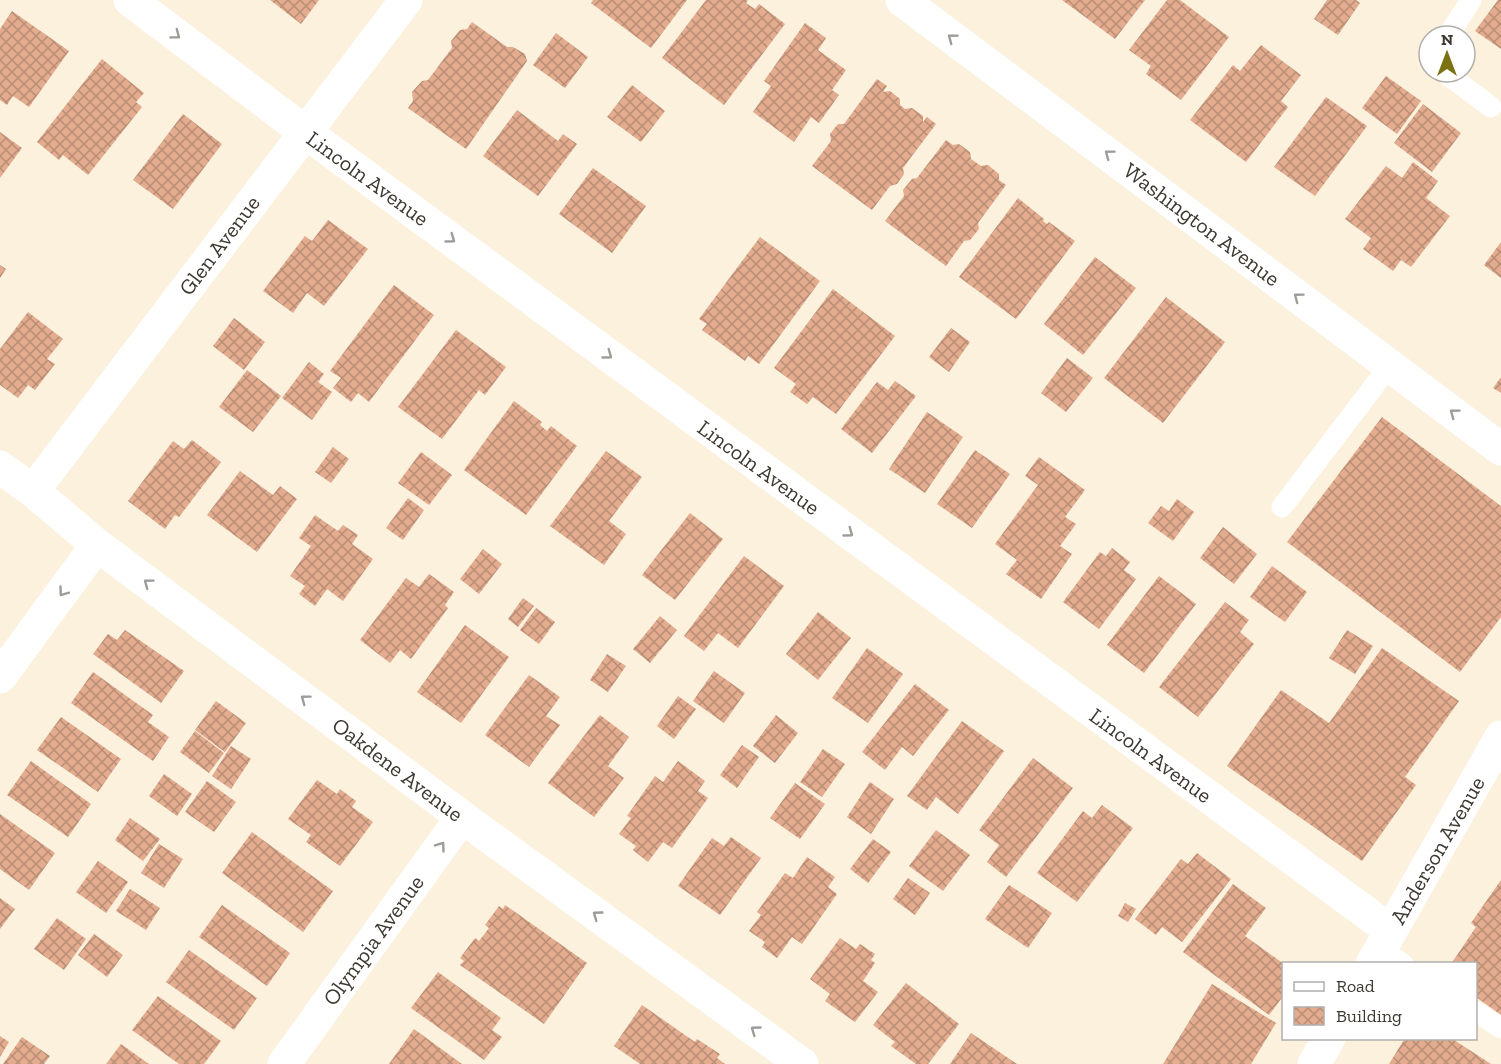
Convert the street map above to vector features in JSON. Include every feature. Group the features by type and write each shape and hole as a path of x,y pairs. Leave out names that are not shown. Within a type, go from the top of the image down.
{"street":[{"name":"Lincoln Avenue","path":"129,0 1386,952"},
{"name":"Glen Avenue","path":"33,491 406,0"},
{"name":"Washington Avenue","path":"902,0 1501,449"},
{"name":"Oakdene Avenue","path":"0,467 33,491 97,545 462,817 802,1064"},
{"path":"0,677 97,545"},
{"name":"Anderson Avenue","path":"1386,952 1501,737"},
{"name":"Olympia Avenue","path":"284,1064 462,817"},
{"path":"1314,1064 1328,1040"}],"lane":[{"path":"1456,24 1471,0"},
{"path":"1460,84 1491,108"},
{"path":"1282,507 1390,365"},
{"path":"1477,1013 1501,1028"}],"building":[{"path":"270,0 319,0 301,24"},
{"path":"593,0 687,0 651,48 591,3"},
{"path":"706,0 748,0 746,3 755,9 759,4 785,24 724,105 662,58"},
{"path":"1062,0 1145,0 1115,39"},
{"path":"1167,0 1180,0 1229,37 1181,100 1146,74 1151,66 1129,50"},
{"path":"1327,0 1356,0 1360,3 1338,35 1314,19"},
{"path":"1498,0 1501,0 1501,49 1477,32 1477,28"},
{"path":"12,11 69,51 29,107 13,96 7,105 0,100 0,29"},
{"path":"472,22 507,47 513,47 525,54 527,61 466,149 408,108 413,101 412,92 422,81 428,80 452,48 451,41 460,30 467,29"},
{"path":"805,23 826,38 818,50 846,70 832,90 839,95 819,123 811,117 794,142 753,112 771,86 764,81"},
{"path":"556,33 588,57 565,88 533,65"},
{"path":"1261,45 1301,75 1281,101 1288,107 1246,162 1190,120 1233,65 1240,71"},
{"path":"102,59 144,93 136,102 142,107 88,175 63,155 59,160 37,142"},
{"path":"1386,76 1421,101 1397,134 1362,108"},
{"path":"877,79 887,86 883,92 890,91 900,99 900,105 905,109 912,108 923,116 923,122 927,117 936,124 903,168 904,174 897,184 890,186 872,210 812,166 831,141 830,134 838,124 844,124"},
{"path":"632,85 665,111 641,142 607,117"},
{"path":"1326,97 1367,126 1315,196 1274,167"},
{"path":"1423,104 1461,133 1432,172 1394,143"},
{"path":"517,110 558,141 563,134 577,144 538,196 483,156"},
{"path":"183,114 222,144 173,209 133,180"},
{"path":"0,132 22,148 0,178"},
{"path":"946,140 953,145 959,144 970,152 971,159 981,166 988,165 999,174 999,180 1006,185 978,223 979,229 970,240 964,241 946,266 885,221 904,196 903,190 912,179 917,178"},
{"path":"1413,162 1438,181 1426,198 1450,216 1411,267 1401,260 1393,271 1363,249 1371,238 1345,219 1386,166 1402,178"},
{"path":"593,168 646,206 612,253 559,214"},
{"path":"1018,198 1044,219 1043,221 1047,224 1049,222 1075,241 1016,319 959,277"},
{"path":"328,220 368,249 324,306 307,293 293,313 263,291 305,236 312,241"},
{"path":"760,237 820,281 759,364 748,356 745,361 702,330 707,324 699,319"},
{"path":"1501,242 1501,278 1484,265"},
{"path":"1095,257 1136,288 1083,355 1044,324"},
{"path":"0,265 6,269 0,278"},
{"path":"394,285 434,315 369,402 358,393 351,402 333,388 341,378 330,371"},
{"path":"833,289 895,336 836,414 813,397 807,404 790,392 796,384 774,368"},
{"path":"1166,297 1225,342 1163,423 1104,378"},
{"path":"28,312 63,339 47,359 55,364 35,390 28,385 18,398 0,385 0,349"},
{"path":"234,318 265,342 244,370 213,346"},
{"path":"951,328 970,342 949,372 929,357"},
{"path":"456,330 506,367 485,395 479,390 442,439 398,407"},
{"path":"1067,358 1093,378 1066,412 1041,393"},
{"path":"309,362 324,374 318,382 332,392 312,420 282,398"},
{"path":"247,370 281,396 253,432 219,407"},
{"path":"1501,377 1501,393 1493,388"},
{"path":"895,381 916,396 872,453 841,429 877,382 888,390"},
{"path":"514,401 542,422 540,425 547,431 551,426 577,446 526,515 464,470"},
{"path":"927,412 963,437 925,493 889,469"},
{"path":"1382,417 1501,506 1501,617 1460,672 1287,542"},
{"path":"192,440 221,462 179,517 175,515 165,529 128,501 173,441 184,449"},
{"path":"333,447 349,459 331,483 315,472"},
{"path":"975,450 1010,474 972,528 937,504"},
{"path":"606,451 642,477 609,521 626,534 604,565 550,526"},
{"path":"421,452 452,475 429,505 398,483"},
{"path":"1039,457 1085,490 1065,517 1076,524 1060,546 1072,554 1041,599 1006,574 1017,560 995,544 1038,485 1025,476"},
{"path":"240,471 273,495 280,486 297,499 257,552 207,515"},
{"path":"408,498 424,510 403,540 386,528"},
{"path":"1177,499 1194,512 1173,541 1148,523 1161,506 1169,511"},
{"path":"690,513 723,539 675,600 642,575"},
{"path":"315,515 338,531 343,525 358,535 352,544 373,559 343,601 327,589 315,606 299,594 305,586 290,576 311,546 299,538"},
{"path":"1223,527 1257,554 1234,584 1200,558"},
{"path":"1112,548 1130,562 1124,570 1136,579 1099,629 1063,602 1100,552 1106,556"},
{"path":"483,549 502,564 479,594 460,579"},
{"path":"744,556 784,586 738,648 718,633 704,651 684,636"},
{"path":"1272,566 1307,592 1285,622 1250,597"},
{"path":"429,574 454,592 445,605 448,608 411,659 400,650 390,663 360,640 406,578 419,587"},
{"path":"1159,576 1196,604 1144,673 1107,645"},
{"path":"523,598 534,606 518,627 508,619"},
{"path":"1225,602 1249,620 1240,632 1254,644 1198,717 1159,687"},
{"path":"536,608 555,622 539,644 520,630"},
{"path":"818,612 851,638 818,680 786,654"},
{"path":"660,616 677,630 650,663 633,649"},
{"path":"465,625 509,657 461,723 417,692"},
{"path":"125,630 184,671 161,703 93,654 108,634 117,640"},
{"path":"1347,630 1373,646 1355,674 1329,658"},
{"path":"867,648 903,674 868,723 832,698"},
{"path":"1382,648 1459,701 1405,777 1416,785 1362,861 1227,766 1281,690 1329,723"},
{"path":"607,654 626,666 608,692 590,680"},
{"path":"714,671 745,693 724,723 693,701"},
{"path":"93,672 153,715 148,722 169,737 153,761 71,703"},
{"path":"529,675 560,697 546,716 560,725 529,767 485,735"},
{"path":"915,684 949,710 913,756 902,747 885,770 862,752"},
{"path":"678,696 696,709 674,739 657,726"},
{"path":"216,701 246,723 225,752 195,730"},
{"path":"600,715 629,737 608,766 624,778 594,817 548,783"},
{"path":"776,715 798,733 775,763 753,746"},
{"path":"61,717 121,759 98,792 37,750"},
{"path":"962,721 1004,751 958,814 936,797 927,810 907,796"},
{"path":"195,731 224,753 209,773 180,752"},
{"path":"742,745 759,757 737,788 720,775"},
{"path":"231,746 251,759 231,789 212,776"},
{"path":"823,749 845,764 822,797 800,782"},
{"path":"1033,758 1073,788 1006,877 987,862 999,845 979,830"},
{"path":"31,761 91,804 68,837 7,795"},
{"path":"678,761 705,781 698,791 708,798 672,848 663,842 648,862 633,850 636,846 619,834 631,818 627,816 655,776 663,782"},
{"path":"164,774 192,794 177,816 149,796"},
{"path":"317,780 337,794 340,789 356,801 352,807 373,822 340,866 306,842 311,835 288,819"},
{"path":"207,781 236,802 214,832 185,812"},
{"path":"870,782 894,799 871,834 847,817"},
{"path":"795,783 825,804 800,839 770,818"},
{"path":"1102,805 1133,828 1077,902 1037,873 1083,811 1092,818"},
{"path":"0,814 55,853 29,890 0,869"},
{"path":"130,818 160,839 143,861 115,840"},
{"path":"936,830 970,855 943,891 909,866"},
{"path":"252,832 333,891 303,932 222,873"},
{"path":"731,837 761,858 720,915 678,886 712,838 724,846"},
{"path":"873,839 891,852 868,883 850,869"},
{"path":"159,844 183,859 164,888 141,873"},
{"path":"1197,853 1231,879 1182,942 1162,927 1156,935 1135,919 1181,859 1188,864"},
{"path":"807,857 835,877 828,887 837,894 802,944 792,937 777,958 762,947 765,942 749,931 761,915 757,912 785,873 793,878"},
{"path":"98,861 128,882 106,913 76,892"},
{"path":"908,878 930,893 915,915 893,899"},
{"path":"1501,880 1501,1015 1477,998 1477,962 1452,962 1476,927 1471,923"},
{"path":"1233,884 1266,908 1245,936 1282,963 1282,998 1269,1015 1183,952"},
{"path":"1009,885 1052,913 1028,948 985,919"},
{"path":"130,889 160,908 146,930 116,911"},
{"path":"0,898 15,909 0,929"},
{"path":"1125,903 1136,909 1128,922 1118,916"},
{"path":"222,905 290,953 267,986 199,937"},
{"path":"505,905 587,963 544,1024 460,965 464,961 460,958 475,938 479,941 489,928 485,925 499,906 503,909"},
{"path":"57,918 86,939 64,970 34,949"},
{"path":"94,934 123,955 107,977 78,955"},
{"path":"840,938 856,949 860,944 875,954 871,960 875,963 863,981 878,992 855,1022 825,1001 830,994 810,979"},
{"path":"189,950 257,998 234,1030 166,982"},
{"path":"438,972 501,1018 492,1030 502,1037 484,1060 411,1008"},
{"path":"906,983 959,1024 928,1064 916,1064 891,1046 895,1042 873,1025"},
{"path":"1212,984 1276,1023 1251,1064 1163,1064"},
{"path":"158,996 221,1041 204,1064 179,1064 132,1030"},
{"path":"642,1005 695,1042 697,1039 720,1054 717,1058 725,1064 640,1064 614,1046"},
{"path":"414,1029 462,1064 389,1064"},
{"path":"971,1033 1017,1064 950,1064"},
{"path":"0,1036 9,1042 0,1057"},
{"path":"22,1037 50,1056 44,1064 3,1064"},
{"path":"1404,1040 1454,1040 1491,1064 1389,1064"},
{"path":"121,1044 149,1064 106,1064"}]}
